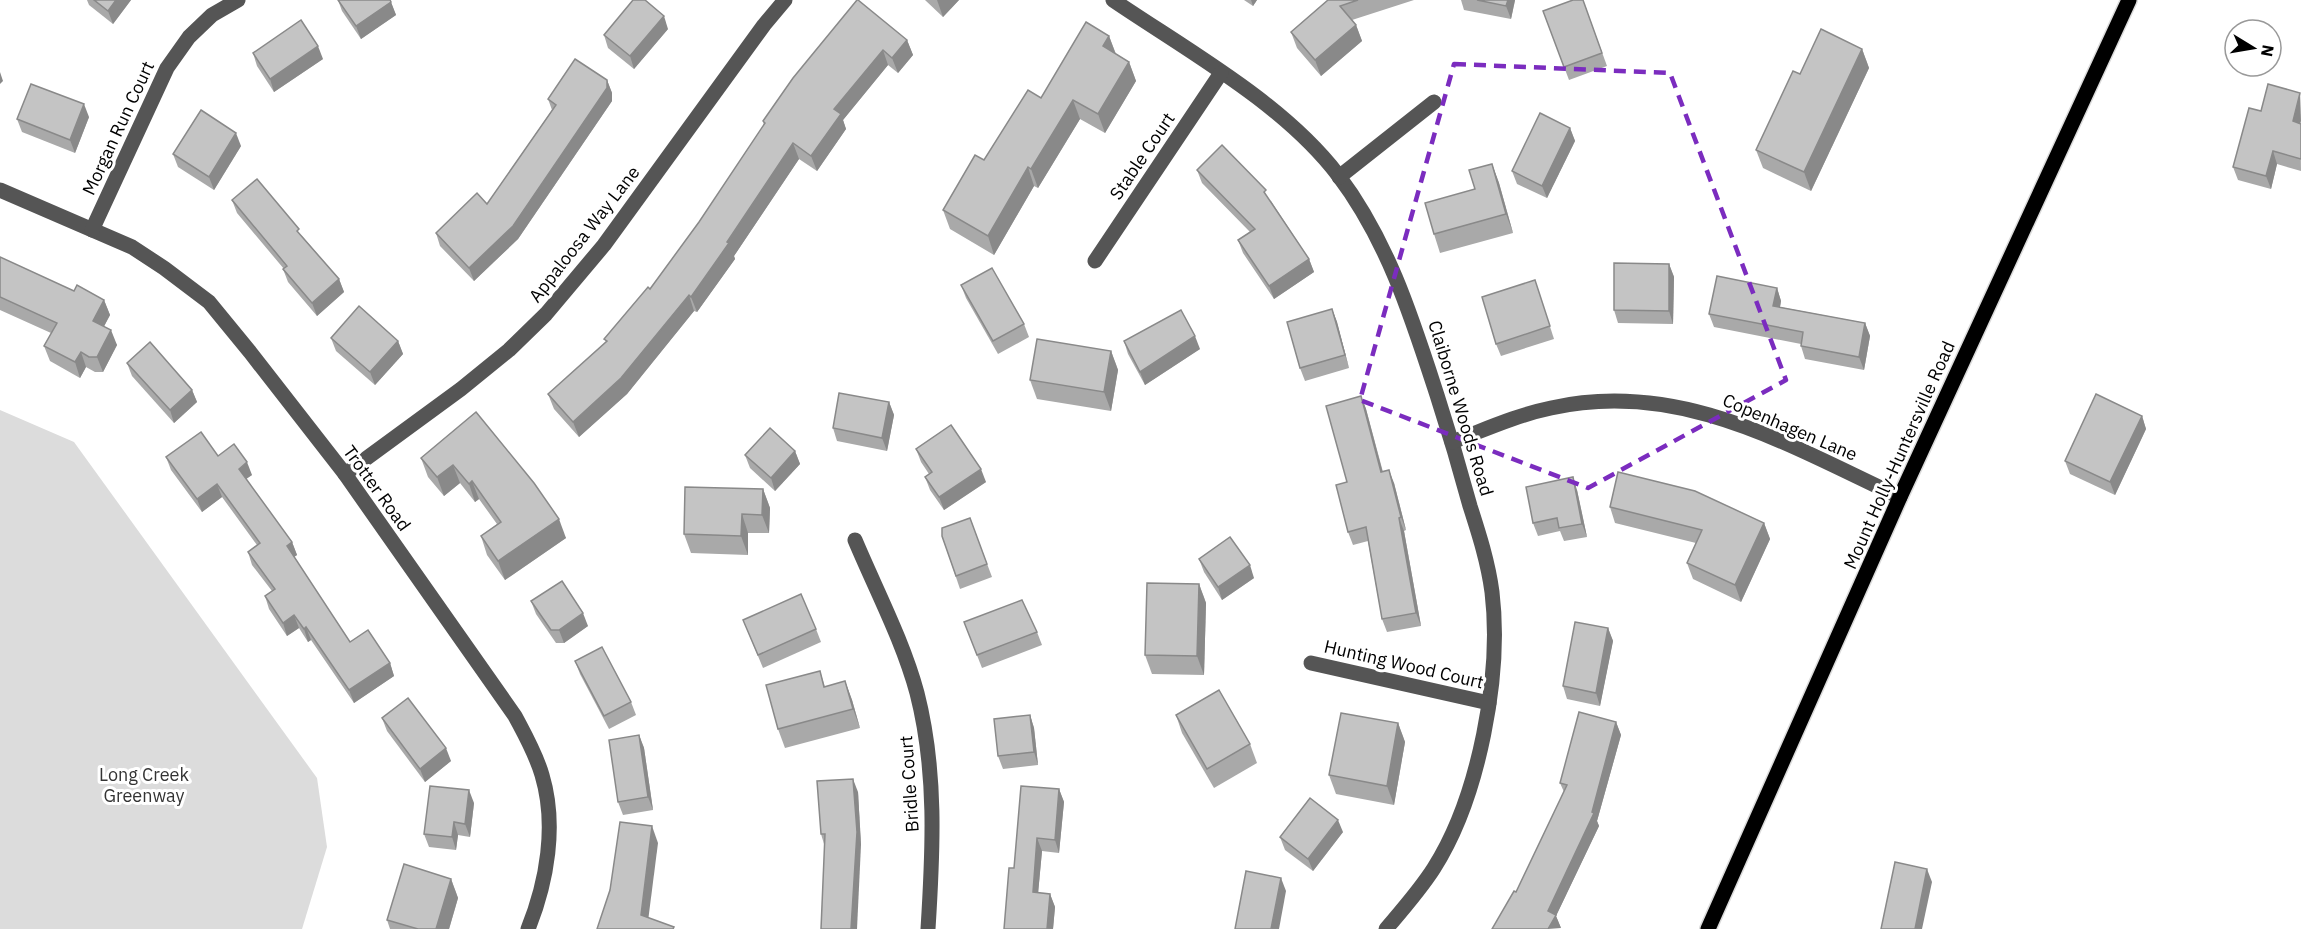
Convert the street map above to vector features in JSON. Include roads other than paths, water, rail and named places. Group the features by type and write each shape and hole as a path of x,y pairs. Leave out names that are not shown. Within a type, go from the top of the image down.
{"main road":[{"name":"Mount Holly-Huntersville Road","path":"1708,929 1900,497 2129,0"}],"street":[{"name":"Morgan Run Court","path":"92,230 167,68 189,37 212,15 238,0"},
{"name":"Appaloosa Way Lane","path":"345,474 461,390 509,350 546,314 604,245 784,0"},
{"name":"Claiborne Woods Road","path":"1113,0 1259,99 1317,150 1339,177 1370,224 1393,268 1408,305 1452,442 1485,557 1492,592 1494,644 1489,703 1473,775 1459,818 1435,867 1413,899 1386,929"},
{"name":"Stable Court","path":"1095,261 1221,73"},
{"path":"1339,177 1434,102"},
{"name":"Trotter Road","path":"0,190 140,252 209,302 345,474 515,716 532,748 542,776 549,839 546,871 538,905 528,929"},
{"name":"Copenhagen Lane","path":"1452,442 1551,408 1580,403 1635,401 1660,403 1720,417 1760,432 1900,497"},
{"name":"Bridle Court","path":"855,540 913,680 927,735 933,816 928,929"},
{"name":"Hunting Wood Court","path":"1311,663 1489,703"}],"park label":[{"name":"Long Creek Greenway","path":"144,784"}]}
